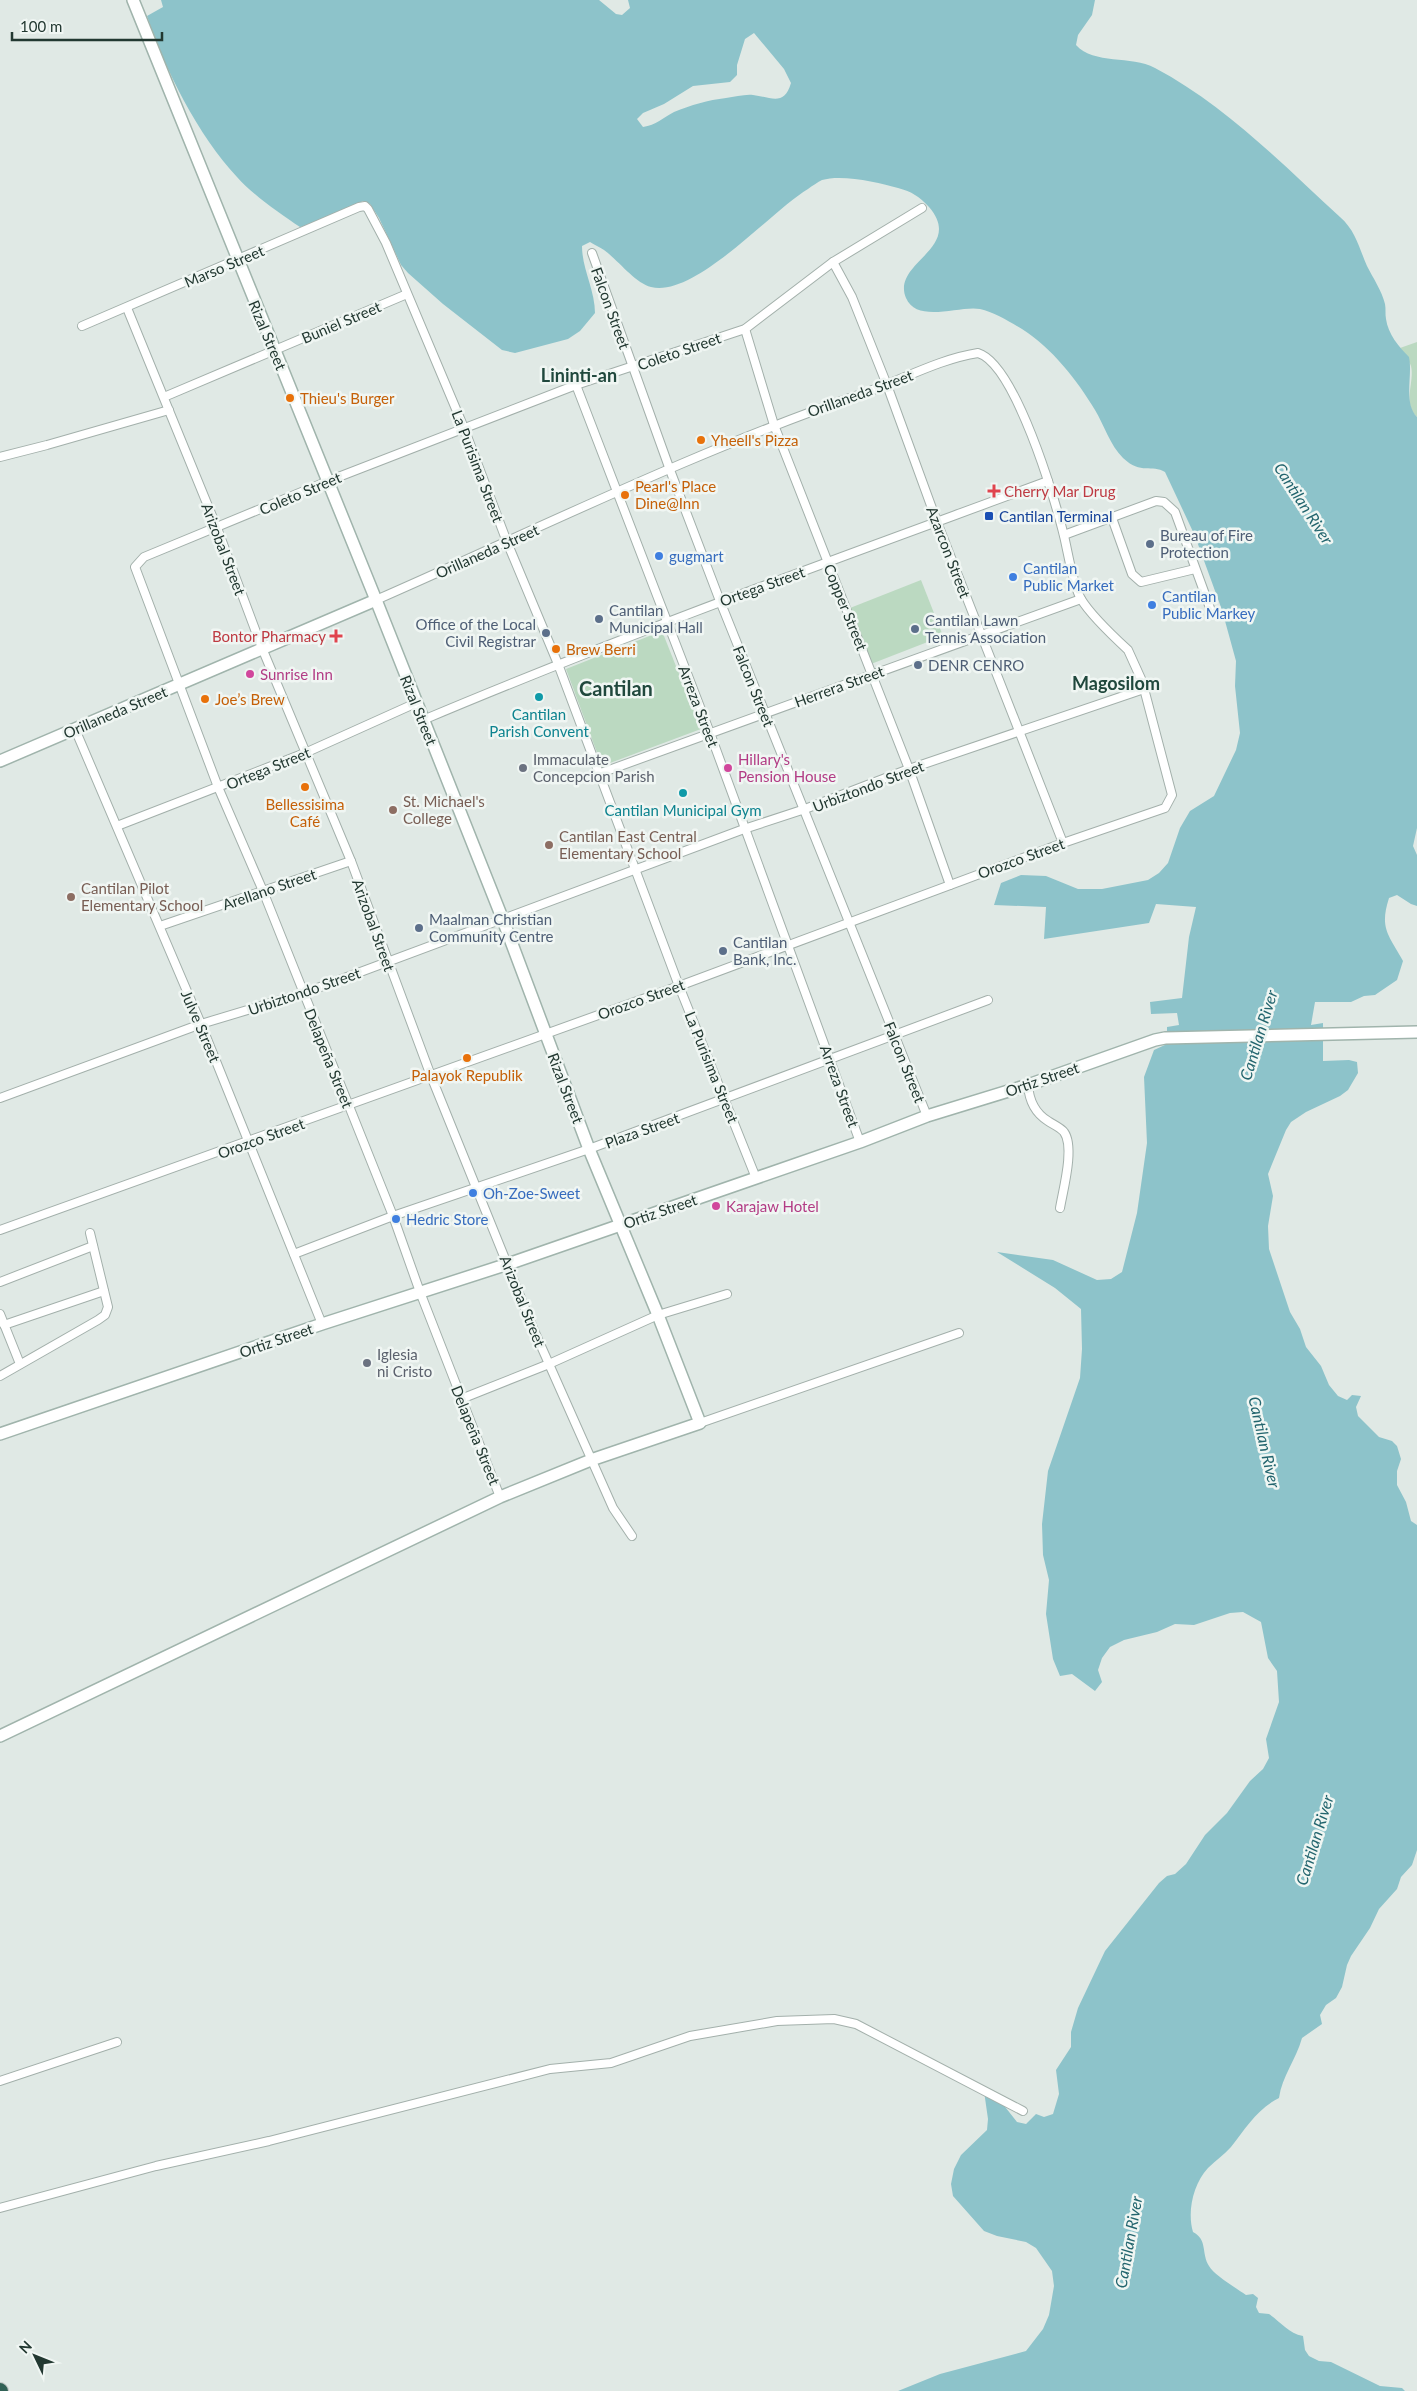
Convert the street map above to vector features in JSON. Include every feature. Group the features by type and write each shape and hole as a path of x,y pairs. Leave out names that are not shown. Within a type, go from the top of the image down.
{"street":[{"name":"Rizal Street","path":"133,0 376,600 503,920 589,1149 658,1315 700,1423"},
{"name":"Marso Street","path":"82,326 365,206"},
{"name":"La Purisima Street","path":"365,206 378,225 464,428 507,542 558,664 679,986 756,1178"},
{"name":"Coleto Street","path":"136,564 144,557 328,481 464,428 576,385 745,329 833,262 922,208"},
{"name":"Falcon Street","path":"592,253 632,367 720,601 927,1116"},
{"name":"Azarcon Street","path":"833,262 852,297 887,385 937,522 1021,731 1063,842"},
{"name":"Buniel Street","path":"164,397 407,294"},
{"name":"Arizobal Street","path":"127,308 217,528 262,648 351,861 431,1076 549,1364 613,1508 632,1536"},
{"name":"Copper Street","path":"745,329 774,425 909,769 950,885"},
{"name":"Orillaneda Street","path":"0,761 376,600 774,425 887,385 943,362 978,352 989,359 1017,402 1030,429 1048,481"},
{"name":"Arreza Street","path":"576,385 710,733 860,1142"},
{"path":"0,457 169,410"},
{"name":"Ortega Street","path":"423,720 558,664 720,601 1048,481"},
{"path":"1048,481 1081,599"},
{"path":"1064,536 1156,501 1164,502 1175,512 1210,608"},
{"path":"1112,518 1132,574 1141,582 1195,568"},
{"name":"Delapeña Street","path":"136,564 137,574 218,787 263,891 393,1216 420,1292 500,1497"},
{"name":"Herrera Street","path":"598,774 764,712 873,675 1081,599"},
{"name":"Orozco Street","path":"0,1230 679,986 1063,842 1165,808 1172,795 1170,785 1136,666 1128,650 1081,599"},
{"name":"Urbiztondo Street","path":"0,1098 201,1024 304,993 909,769 1144,689"},
{"name":"Ortega Street","path":"117,826 305,753 416,703"},
{"name":"Julve Street","path":"75,729 201,1024 322,1324"},
{"name":"Arellano Street","path":"160,926 351,861"},
{"name":"Plaza Street","path":"294,1254 393,1216 478,1189 589,1149 894,1037 988,1000"},
{"name":"Ortiz Street","path":"0,1434 322,1324 508,1264 860,1142 927,1116 1028,1085 1129,1048 1166,1038 1417,1032"},
{"path":"1028,1085 1032,1104 1045,1119 1064,1132 1068,1142 1069,1152 1060,1208"},
{"path":"0,1376 104,1315 108,1307 90,1233"},
{"path":"0,1282 93,1246"},
{"path":"4,1326 104,1291"},
{"path":"461,1399 549,1364 658,1315 727,1294"},
{"path":"0,1314 20,1364"},
{"path":"0,1736 500,1497 592,1460 959,1333"},
{"path":"0,2208 156,2166 269,2142 550,2068 567,2065 611,2063 690,2036 777,2021 834,2019 856,2024 1023,2111"},
{"path":"0,2080 117,2042"}],"green space":[{"path":"1417,342 1417,417 1410,405 1411,366 1400,348"},
{"path":"921,580 943,636 871,664 850,608"},
{"path":"662,631 701,729 602,766 566,669"}],"water":[{"name":"Cantilan River","path":"161,0 599,0 616,14 622,15 630,8 628,0 1095,0 1092,15 1078,35 1076,45 1084,51 1103,58 1135,62 1155,68 1205,99 1252,136 1350,228 1384,299 1389,330 1398,345 1409,357 1409,397 1410,404 1417,417 1417,828 1413,846 1417,855 1417,906 1397,895 1389,898 1386,909 1385,925 1403,961 1397,980 1375,995 1364,996 1351,1002 1315,1002 1311,1025 1323,1023 1323,1061 1349,1060 1357,1062 1358,1073 1348,1090 1340,1096 1306,1112 1291,1122 1286,1130 1268,1174 1273,1196 1268,1226 1269,1249 1290,1312 1300,1329 1306,1347 1321,1366 1329,1385 1338,1396 1347,1400 1352,1395 1361,1396 1356,1407 1358,1416 1379,1437 1392,1441 1397,1446 1401,1459 1397,1471 1397,1485 1406,1502 1411,1521 1417,1525 1417,1850 1412,1865 1401,1877 1397,1889 1379,1909 1370,1928 1351,1956 1342,1987 1336,1998 1326,2005 1320,2015 1322,2024 1302,2038 1283,2082 1279,2098 1258,2113 1226,2153 1208,2168 1198,2182 1191,2207 1191,2224 1193,2232 1198,2235 1203,2243 1207,2261 1212,2270 1246,2295 1253,2294 1258,2298 1256,2307 1259,2313 1269,2314 1289,2330 1303,2336 1305,2350 1309,2356 1319,2361 1331,2362 1380,2386 1402,2388 1405,2391 898,2391 940,2374 1026,2351 1043,2329 1049,2315 1054,2286 1052,2271 1036,2248 1026,2242 997,2236 984,2231 953,2196 951,2184 954,2169 961,2155 987,2130 988,2119 984,2091 1002,2103 1017,2122 1026,2124 1036,2114 1044,2117 1053,2114 1059,2094 1056,2070 1071,2047 1071,2032 1078,2008 1105,1951 1159,1883 1167,1876 1175,1874 1186,1864 1205,1835 1227,1813 1250,1781 1263,1769 1269,1758 1266,1739 1279,1702 1277,1671 1268,1658 1261,1622 1243,1612 1230,1613 1194,1625 1175,1624 1157,1632 1124,1640 1110,1647 1102,1658 1098,1670 1102,1682 1095,1691 1072,1674 1060,1676 1053,1659 1046,1614 1049,1580 1043,1555 1042,1524 1048,1471 1080,1378 1082,1349 1081,1309 1055,1288 997,1252 1053,1260 1097,1280 1111,1279 1122,1272 1137,1213 1147,1143 1144,1077 1154,1050 1167,1044 1167,1027 1179,1025 1177,1013 1151,1014 1150,1002 1182,998 1189,937 1196,907 1156,904 1149,923 1044,939 1046,907 994,905 1001,883 1021,875 1046,876 1078,889 1102,889 1148,880 1159,873 1168,863 1180,828 1190,811 1214,796 1236,750 1240,733 1235,686 1236,661 1222,610 1195,536 1165,472 1135,466 1118,453 1095,410 1072,376 1044,345 1022,329 985,310 972,308 929,312 912,306 906,298 904,285 908,274 934,245 938,234 938,221 929,207 915,195 871,181 849,178 822,180 792,200 732,251 710,267 689,280 669,287 645,285 604,250 590,242 582,246 595,313 580,331 568,339 515,353 502,350 443,304 408,273 401,265 379,218 370,204 363,201 315,225 300,227 243,183 209,142 196,122 163,58 147,16 163,7","holes":["754,33 784,69 791,83 785,95 781,98 743,95 713,100 680,109 656,123 643,127 637,119 643,113 664,104 693,86 730,82 737,75 737,65 745,39"]}],"place":[{"name":"Thieu's Burger","path":"290,398"},
{"name":"Yheell's Pizza","path":"701,440"},
{"name":"Cherry Mar Drug","path":"994,491"},
{"name":"Pearl's Place Dine@Inn","path":"625,495"},
{"name":"Cantilan Terminal","path":"989,516"},
{"name":"Bureau of Fire Protection","path":"1150,544"},
{"name":"gugmart","path":"659,556"},
{"name":"Cantilan Public Market","path":"1013,577"},
{"name":"Cantilan Public Markey","path":"1152,605"},
{"name":"Cantilan Municipal Hall","path":"599,619"},
{"name":"Cantilan Lawn Tennis Association","path":"915,629"},
{"name":"Office of the Local Civil Registrar","path":"546,633"},
{"name":"Bontor Pharmacy","path":"336,636"},
{"name":"Brew Berri","path":"556,649"},
{"name":"DENR CENRO","path":"918,665"},
{"name":"Sunrise Inn","path":"250,674"},
{"name":"Cantilan Parish Convent","path":"539,697"},
{"name":"Joe’s Brew","path":"205,699"},
{"name":"Immaculate Concepcion Parish","path":"523,768"},
{"name":"Hillary's Pension House","path":"728,768"},
{"name":"Bellessisima Café","path":"305,787"},
{"name":"Cantilan Municipal Gym","path":"683,793"},
{"name":"St. Michael's College","path":"393,810"},
{"name":"Cantilan East Central Elementary School","path":"549,845"},
{"name":"Cantilan Pilot Elementary School","path":"71,897"},
{"name":"Maalman Christian Community Centre","path":"419,928"},
{"name":"Cantilan Bank, Inc.","path":"723,951"},
{"name":"Palayok Republik","path":"467,1058"},
{"name":"Oh-Zoe-Sweet","path":"473,1193"},
{"name":"Karajaw Hotel","path":"716,1206"},
{"name":"Hedric Store","path":"396,1219"},
{"name":"Iglesia ni Cristo","path":"367,1363"}],"district":[{"name":"Lininti-an","path":"579,375"},
{"name":"Magosilom","path":"1116,683"},
{"name":"Cantilan","path":"616,688"}]}
